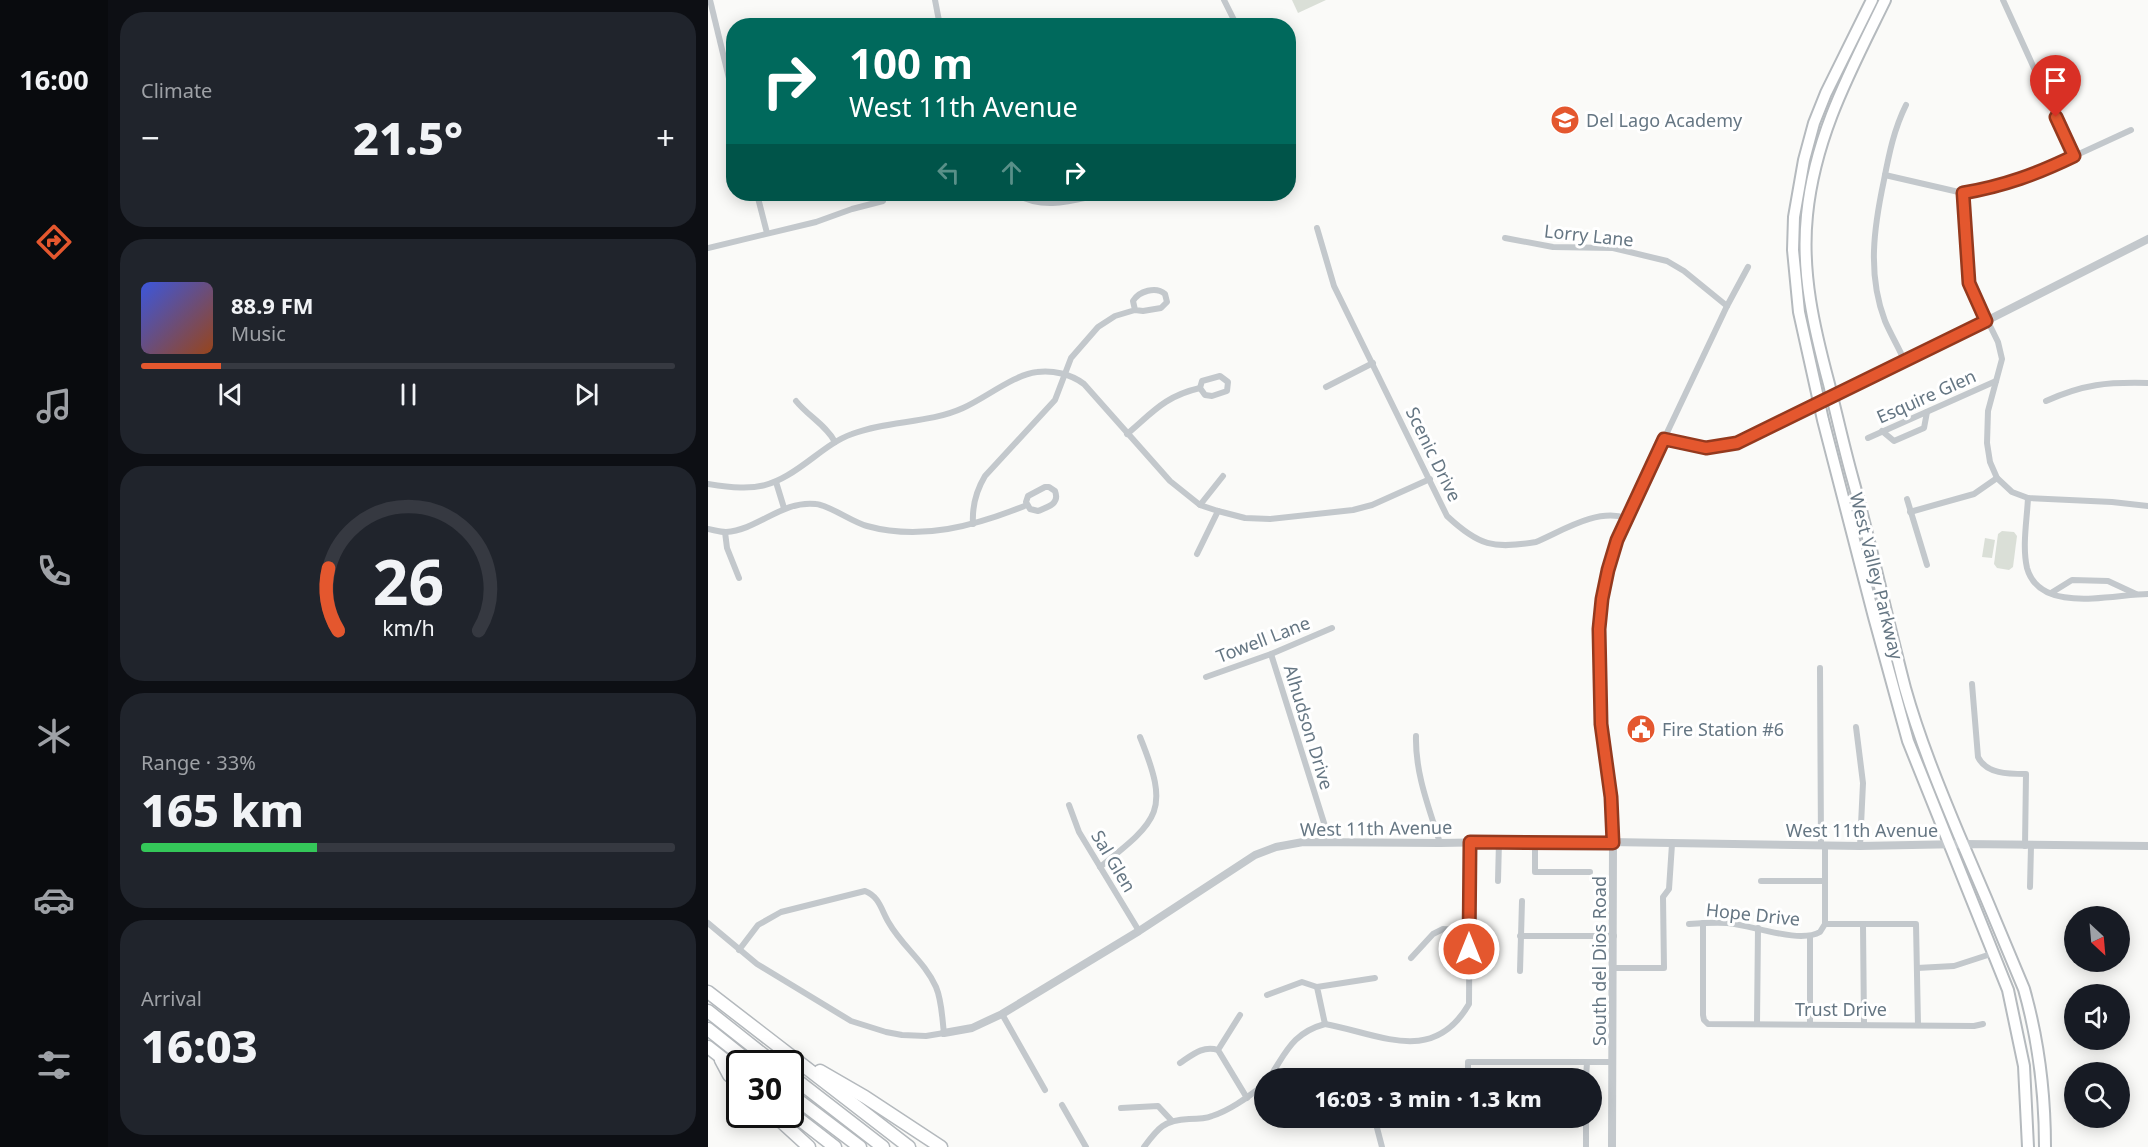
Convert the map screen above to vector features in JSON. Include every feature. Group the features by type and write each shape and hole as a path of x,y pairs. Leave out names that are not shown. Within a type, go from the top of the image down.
{"highway":[{"path":"708,993 909,1147"},
{"path":"708,1011 757,1050"},
{"path":"708,1029 734,1050"},
{"path":"775,1044 865,1097 941,1147"},
{"path":"713,1050 726,1061"},
{"path":"713,1050 726,1070"},
{"path":"804,1086 883,1147"},
{"path":"804,1105 860,1147"},
{"path":"804,1123 835,1147"},
{"path":"788,1128 809,1147"}],"main road":[{"name":"West Valley Parkway","path":"1872,0 1826,93 1814,123 1804,160 1794,217 1793,249 1799,312 1897,707 1919,770 2008,990 2020,1039 2026,1080 2028,1147"},
{"name":"West Valley Parkway","path":"1885,0 1834,107 1821,141 1810,188 1805,240 1806,275 1814,328 1834,412 1905,688 1963,844 2024,989 2033,1021 2045,1099 2045,1147"}],"street":[{"path":"710,0 726,66"},
{"path":"935,0 938,18"},
{"path":"1224,0 1233,18"},
{"path":"2003,0 2074,156"},
{"path":"1905,362 1885,320 1876,287 1873,255 1875,223 1885,175 1896,126 1906,105"},
{"path":"1885,175 1963,193 1993,188 2033,175 2132,130"},
{"path":"1963,193 1969,283 1998,342 2002,359 1988,408 1987,442 1990,462 1997,478 2012,492 2028,498 2148,506"},
{"path":"759,201 767,233"},
{"path":"708,248 816,222 883,201"},
{"path":"1034,201 1054,204 1069,201"},
{"name":"Scenic Drive","path":"1317,228 1334,286 1447,516 1466,534 1497,546 1536,543 1590,519 1605,515 1626,518"},
{"name":"Lorry Lane","path":"1505,238 1552,247 1613,248 1667,261 1684,271 1726,306"},
{"path":"1664,439 1706,448 1725,446 1746,439 1905,362 2148,239"},
{"name":"South del Dios Road","path":"1612,1147 1613,843 1611,797 1601,724 1599,629 1608,570 1626,518 1726,306 1748,267"},
{"path":"972,524 972,511 978,487 985,476 1056,400 1071,358 1098,327 1115,316 1135,310 1161,308 1167,302 1165,294 1156,290 1137,295 1133,301 1135,310"},
{"path":"1326,387 1373,363"},
{"path":"708,484 733,488 758,487 776,482 788,477 834,442 868,429 931,419 962,409 1027,374 1054,372 1084,384 1170,482 1200,505 1218,511 1245,518 1270,519 1353,510 1372,505 1430,479"},
{"path":"1127,434 1168,399 1200,388 1206,379 1220,375 1229,385 1223,394 1212,396 1205,395 1200,388"},
{"name":"Esquire Glen","path":"1868,438 1996,381"},
{"path":"2046,401 2067,391 2090,385 2111,382 2148,382"},
{"path":"796,401 804,412 831,434 834,442"},
{"path":"1882,431 1894,441 1924,428 1927,412"},
{"path":"1200,505 1223,476"},
{"path":"1910,512 1974,494 1997,478"},
{"path":"776,482 784,508"},
{"path":"1046,487 1053,488 1057,495 1055,502 1041,509 1033,510 1027,505 1028,496 1046,487"},
{"path":"2028,498 2025,553 2027,568 2040,588 2064,598 2148,594"},
{"path":"1907,500 1927,565"},
{"path":"708,529 725,532 744,529 784,508 816,504 866,526 893,532 912,533 972,524 1027,505"},
{"path":"1197,554 1218,511"},
{"path":"725,532 727,548 739,578"},
{"path":"2051,593 2072,580 2108,581 2136,594"},
{"name":"Towell Lane","path":"1206,677 1271,654 1332,628"},
{"name":"Alhudson Drive","path":"1271,654 1330,842"},
{"path":"1820,668 1825,924"},
{"path":"1972,684 1978,757 1991,770 2026,774 2030,887"},
{"path":"1856,728 1863,783 1860,846"},
{"path":"1416,736 1419,775 1440,843"},
{"path":"1100,867 1142,833 1155,810 1157,786 1140,737"},
{"name":"Sal Glen","path":"1069,805 1079,832 1139,931"},
{"path":"1498,881 1499,841"},
{"path":"1535,841 1535,872 1590,872"},
{"name":"West 11th Avenue","path":"944,1033 972,1028 1002,1014 1139,931 1255,855 1276,847 1303,842 1535,841 1860,846 1963,844 2148,846"},
{"path":"1275,1068 1293,1041 1313,1028 1325,1024 1400,1041 1430,1040 1444,1033 1460,1020 1469,1004 1470,842"},
{"path":"1614,968 1664,968 1663,897 1669,889 1672,844"},
{"path":"1761,881 1825,881"},
{"path":"708,923 739,950 776,976 851,1021 902,1035 926,1036 944,1033 940,1003 932,979 896,935 877,898 864,891 781,912 758,925 739,950"},
{"path":"1520,971 1522,901"},
{"name":"Trust Drive","path":"1703,923 1703,1015 1708,1024 1974,1026 1983,1024"},
{"name":"Hope Drive","path":"1689,924 1726,923 1758,928 1776,934 1810,936 1820,932 1825,924 1916,924 1917,968"},
{"path":"1863,925 1864,1024"},
{"path":"1756,1024 1758,928"},
{"path":"1411,958 1433,934 1443,929 1470,931"},
{"path":"1520,936 1614,936"},
{"path":"1810,936 1810,1024"},
{"path":"1918,1025 1917,968 1954,966 1994,953"},
{"path":"1267,995 1302,982 1317,987 1375,978"},
{"path":"1317,987 1325,1024"},
{"path":"1002,1014 1045,1090"},
{"path":"1218,1050 1240,1015"},
{"path":"1180,1063 1200,1049 1210,1047 1218,1050 1247,1098"},
{"path":"1468,1068 1468,1062 1613,1062"},
{"path":"1587,1062 1587,1068"},
{"path":"1144,1147 1155,1131 1172,1121 1213,1116 1254,1093"},
{"path":"1062,1105 1086,1147"},
{"path":"1120,1108 1158,1106 1172,1121"},
{"path":"1377,1128 1382,1147"},
{"path":"1586,1128 1586,1147"}],"shaded area":[{"path":"1292,0 1326,0 1298,13"},
{"path":"2002,531 2014,532 2017,536 2013,567 2009,570 1997,568 1994,564 1998,534"},
{"path":"1985,538 1995,540 1992,558 1982,557"}],"place":[{"name":"Del Lago Academy","path":"1565,120"},
{"name":"Fire Station #6","path":"1641,729"}],"route":[{"path":"1469,949 1470,842 1613,843 1611,797 1601,724 1599,629 1602,599 1617,540 1664,439 1706,448 1737,443 1986,321 1969,283 1963,193 1993,188 2033,175 2074,156 2056,117"}]}
